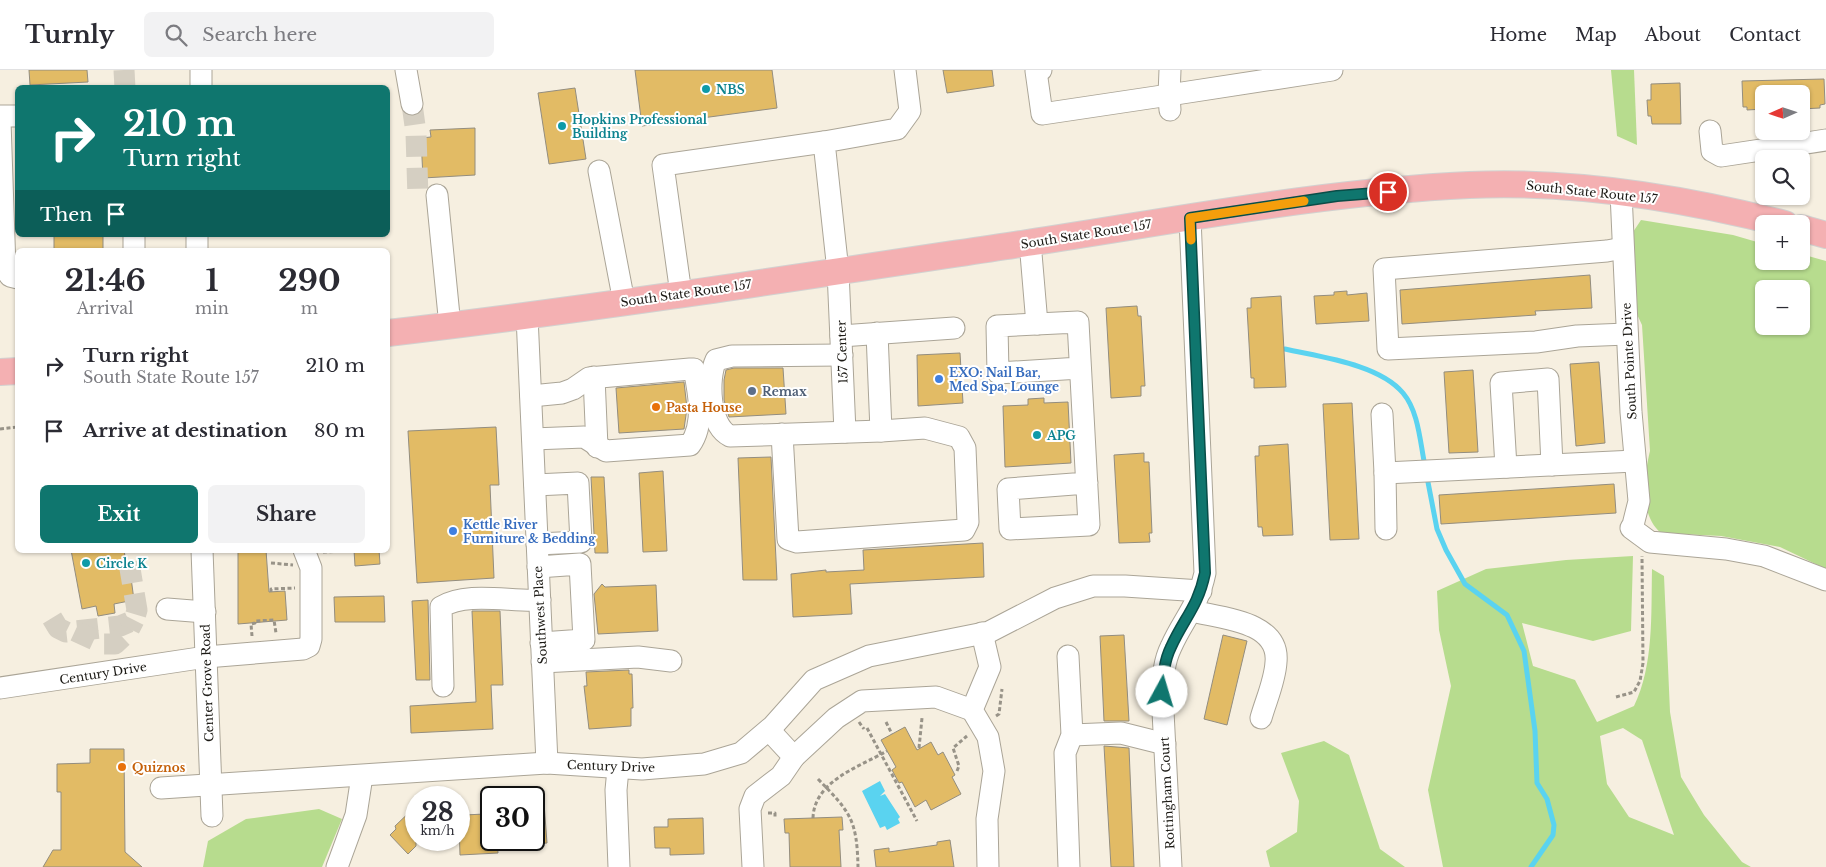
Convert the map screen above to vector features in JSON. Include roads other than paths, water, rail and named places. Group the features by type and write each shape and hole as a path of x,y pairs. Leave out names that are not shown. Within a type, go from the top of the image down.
{"main road":[{"name":"South State Route 157","path":"390,333 681,294 1337,196 1472,185 1550,186 1620,193 1724,208 1755,216"},
{"path":"1810,231 1826,235"},
{"path":"0,372 15,371"}],"street":[{"path":"201,70 201,85"},
{"path":"406,70 412,104"},
{"path":"681,294 663,165 824,142 897,129 910,111 905,70"},
{"path":"1040,70 1036,71 1042,114 1169,103 1227,78 1332,70"},
{"path":"1169,103 1170,70"},
{"path":"0,116 15,116"},
{"path":"0,121 5,268 10,276 15,277"},
{"path":"1710,131 1712,152 1721,156 1826,140"},
{"name":"157 Center","path":"824,142 838,271 845,432"},
{"path":"600,171 624,302"},
{"name":"South Pointe Drive","path":"1620,193 1627,334 1639,501 1633,525 1636,532 1650,542 1726,549 1764,556 1826,580"},
{"path":"437,195 450,326"},
{"name":"Rottingham Court","path":"1171,867 1162,692 1170,647 1192,611 1201,590 1205,573 1204,512 1190,218"},
{"path":"1030,242 1037,324"},
{"path":"1623,248 1607,251 1384,269 1387,339 1388,349 1536,342 1577,336 1627,334"},
{"name":"Southwest Place","path":"527,316 547,764"},
{"path":"1080,368 998,373 996,326 1078,322 1087,484"},
{"path":"782,434 788,539 797,542 964,530 968,522 965,448 959,437 924,428 730,436 718,427 713,414 712,367 716,360 732,356 842,345 877,333 954,328"},
{"path":"877,333 881,431"},
{"path":"531,396 562,393 594,377 694,369 699,392 698,433 690,445 606,451 584,438 533,439"},
{"path":"594,377 597,447"},
{"path":"1506,467 1501,383 1548,379 1552,465"},
{"path":"1382,414 1386,529"},
{"path":"1385,473 1635,460"},
{"path":"535,485 578,483 581,542 537,544"},
{"name":"Center Grove Road","path":"202,553 212,816"},
{"name":"Century Drive","path":"0,688 206,657 303,649 309,646 312,561"},
{"path":"538,567 580,564 584,640 542,653"},
{"name":"Century Drive","path":"161,788 547,764 618,769 704,764 741,753 769,730 814,680 869,656 990,632 1055,598 1093,586 1201,590"},
{"path":"443,686 441,607 449,602 492,598 540,600"},
{"path":"167,609 205,612"},
{"path":"1192,611 1264,631 1271,641 1276,661 1261,718"},
{"path":"972,710 990,667 982,633"},
{"path":"542,653 638,657 671,661"},
{"path":"1068,656 1072,735 1065,753 1069,867"},
{"path":"753,867 750,809 755,796 781,776 794,758 836,718 862,701 936,697 972,710 988,737 994,771 988,819 988,867"},
{"path":"769,730 794,758"},
{"path":"1072,735 1121,733 1165,744"},
{"path":"618,769 616,790 619,867"},
{"path":"337,867 356,815 362,776"}],"water":[{"path":"880,781 885,791 880,796 885,794 900,817 898,819 900,823 887,830 885,826 880,828 862,791"}],"waterway":[{"path":"1285,349 1364,368 1392,383 1403,393 1416,418 1425,466"},
{"path":"1427,477 1437,529 1446,550 1465,584 1507,615 1524,651 1535,731 1537,783 1547,799 1554,825 1553,835 1531,867"}],"tunnel":[{"path":"124,70 125,85"},
{"path":"412,104 416,133 418,198"},
{"path":"52,618 58,628 66,632 120,626 134,620 137,610 129,553"},
{"path":"75,631 103,644 115,644 128,632 134,620"}],"place":[{"name":"NBS","path":"706,89"},
{"name":"Hopkins Professional Building","path":"562,126"},
{"name":"EXO: Nail Bar, Med Spa, Lounge","path":"939,379"},
{"name":"Remax","path":"752,391"},
{"name":"Pasta House","path":"656,407"},
{"name":"APG","path":"1037,435"},
{"name":"Kettle River Furniture & Bedding","path":"453,531"},
{"name":"Circle K","path":"86,563"},
{"name":"Quiznos","path":"122,767"}]}
